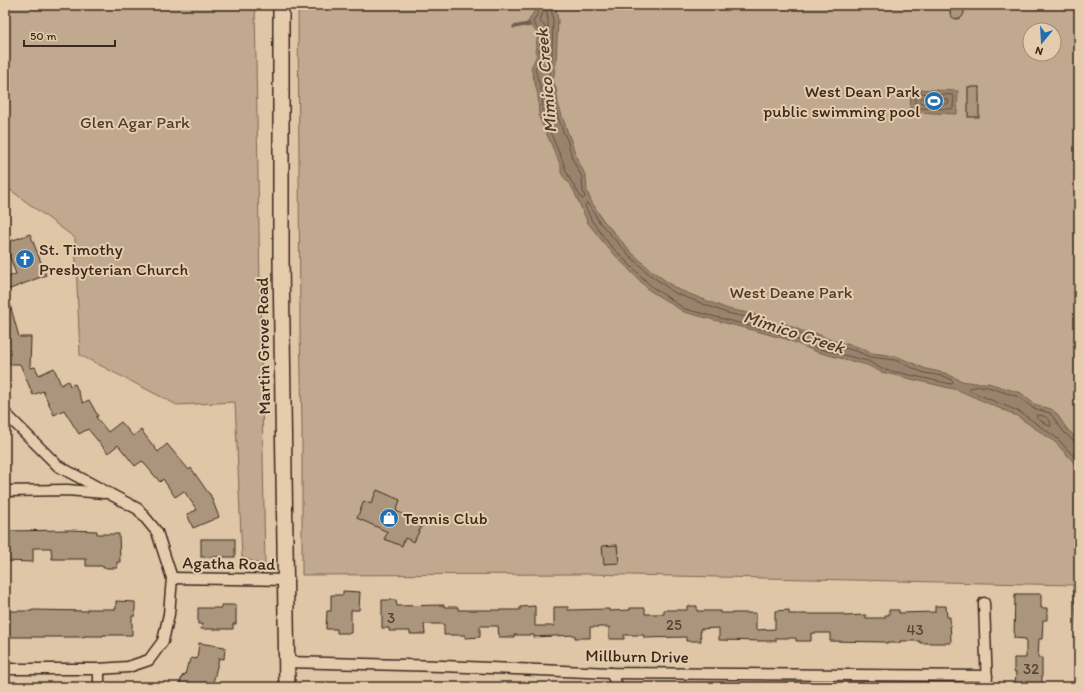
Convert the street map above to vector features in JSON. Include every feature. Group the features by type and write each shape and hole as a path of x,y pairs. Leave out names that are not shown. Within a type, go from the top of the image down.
{"main road":[{"name":"Martin Grove Road","path":"281,5 281,260 287,687"}],"street":[{"path":"5,413 58,466 138,509 157,532 172,578 169,614 163,641 149,660 128,667 99,669 5,669"},
{"path":"5,491 67,490 108,493"},
{"name":"Agatha Road","path":"172,578 285,580"},
{"path":"984,603 987,687"},
{"name":"Millburn Drive","path":"287,662 442,666 611,673 987,676"},
{"path":"99,669 99,687"},
{"path":"611,673 618,687"}],"green space":[{"name":"Glen Agar Park","path":"5,5 255,5 265,566 242,557 235,402 177,405 80,355 75,238 5,186"},
{"name":"West Deane Park","path":"298,5 1079,5 1079,647 1073,585 586,574 302,575"}],"water":[{"name":"Mimico Creek","path":"533,5 555,5 558,20 556,63 553,81 556,88 558,104 576,156 586,177 587,191 591,201 603,220 631,252 652,271 677,289 728,309 753,314 776,325 786,324 804,332 815,333 831,340 858,347 872,353 896,356 926,369 945,373 962,381 988,383 1021,393 1034,404 1051,409 1056,413 1067,429 1079,440 1079,468 1055,442 1017,416 958,390 881,372 867,365 817,352 786,339 684,312 649,290 607,247 588,223 573,189 561,173 561,166 539,117 538,95 531,68 537,55 535,51 538,34 532,26 525,27 534,12"},
{"name":"West Dean Park public swimming pool","path":"911,89 958,91 957,114 910,112"}],"building":[{"path":"954,5 960,5 964,9 964,15 960,19 954,19 950,15 950,9"},
{"path":"968,87 979,87 979,117 968,117"},
{"name":"St. Timothy Presbyterian Church","path":"30,234 46,275 5,291 5,278 16,274 5,243"},
{"path":"5,297 8,297 19,337 31,337 30,368 35,367 39,375 54,368 61,385 68,381 70,386 75,384 83,403 89,400 98,416 96,417 108,432 121,422 133,436 141,430 158,452 167,444 189,470 191,468 210,494 219,517 193,528 187,514 197,510 184,491 175,497 163,479 160,482 142,461 135,466 118,445 108,453 88,429 79,434 64,410 54,415 43,391 33,395 20,364 5,364"},
{"path":"377,490 400,500 396,511 423,523 414,542 405,538 402,546 384,539 388,532 357,518 364,501 371,504"},
{"path":"5,531 97,531 97,534 119,534 120,562 117,562 117,568 86,566 86,559 52,559 51,548 33,548 33,562 5,561"},
{"path":"201,539 235,539 235,557 201,557"},
{"path":"617,545 619,563 604,564 602,546"},
{"path":"343,591 360,592 359,610 351,610 351,633 337,633 337,629 326,629 327,611 331,611 331,595 343,595"},
{"path":"1015,594 1041,594 1041,608 1047,608 1047,620 1043,620 1042,639 1039,639 1038,658 1042,658 1042,687 1015,687 1016,672 1014,672 1014,658 1026,658 1026,639 1014,638"},
{"path":"382,600 396,600 397,606 444,605 444,607 458,607 458,610 520,610 520,607 535,606 535,626 554,626 554,607 568,607 568,610 609,609 609,611 630,610 630,608 645,608 645,614 664,614 664,610 687,610 687,606 697,606 697,611 720,611 720,613 756,613 756,630 775,629 775,611 789,610 789,614 844,614 844,616 866,615 866,618 885,618 885,615 889,615 889,610 899,610 899,613 935,612 935,606 946,606 947,617 950,617 951,643 920,643 920,641 885,643 830,641 830,633 811,633 811,641 796,641 796,638 776,638 776,641 719,640 719,628 700,629 701,641 686,641 686,637 644,638 644,635 624,635 624,639 609,639 609,627 590,627 590,638 575,638 575,635 534,637 534,635 514,635 514,637 499,637 498,626 480,626 480,637 465,638 465,635 444,635 444,624 424,624 425,634 410,634 410,631 389,631 389,628 382,628"},
{"path":"116,601 135,602 135,616 132,616 132,635 103,635 84,637 7,637 7,611 87,611 87,609 116,609"},
{"path":"221,605 236,605 236,624 233,624 233,629 201,629 202,624 198,624 198,608 221,608"},
{"path":"199,643 225,647 224,659 219,658 213,683 211,683 210,687 179,687 182,676 185,675 191,658 197,659"}],"waterway":[{"name":"Mimico Creek","path":"514,27 529,24"}],"place":[{"name":"West Dean Park public swimming pool","path":"934,101"},
{"name":"St. Timothy Presbyterian Church","path":"25,259"},
{"name":"Tennis Club","path":"389,518"}]}
